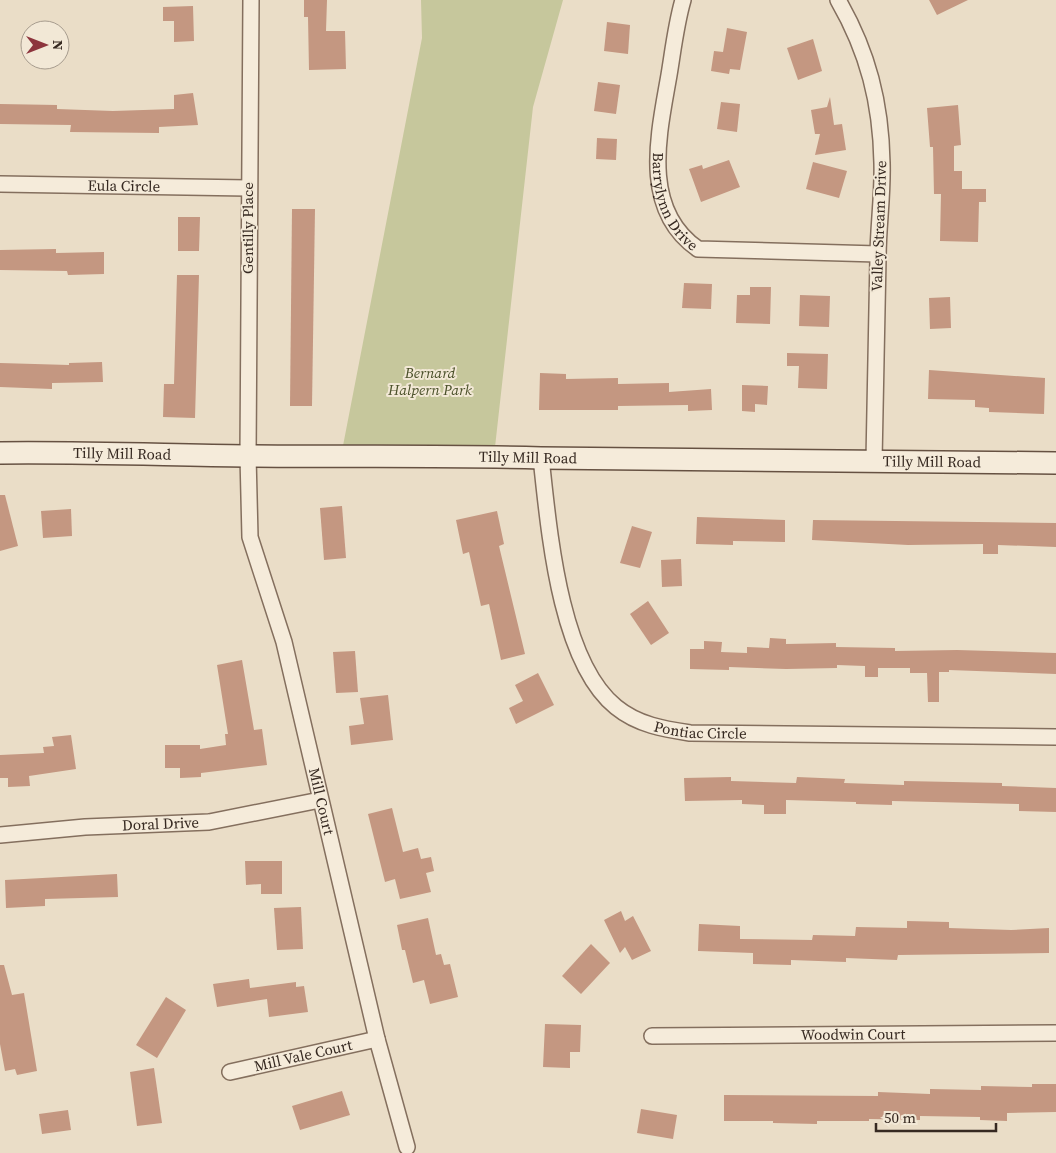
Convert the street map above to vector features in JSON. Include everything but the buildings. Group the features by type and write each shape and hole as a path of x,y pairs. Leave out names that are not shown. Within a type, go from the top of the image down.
{"street":[{"name":"Gentilly Place","path":"248,456 250,0"},
{"name":"Barrylynn Drive","path":"682,0 657,148 658,181 665,206 683,238 698,249 878,254"},
{"name":"Valley Stream Drive","path":"838,0 856,30 869,67 878,105 882,164 878,254 874,460"},
{"name":"Eula Circle","path":"0,184 248,188"},
{"name":"Tilly Mill Road","path":"0,453 83,452 248,456 494,456 1056,463"},
{"name":"Mill Court","path":"248,456 250,537 284,642 377,1039 407,1147"},
{"name":"Pontiac Circle","path":"541,458 561,598 574,644 591,680 617,707 650,726 690,733 1056,737"},
{"name":"Doral Drive","path":"0,835 85,827 209,822 320,800"},
{"name":"Woodwin Court","path":"652,1036 1056,1033"},
{"name":"Mill Vale Court","path":"230,1072 377,1039"}],"green space":[{"name":"Bernard Halpern Park","path":"421,0 563,0 533,107 494,456 341,456 422,38"}]}
